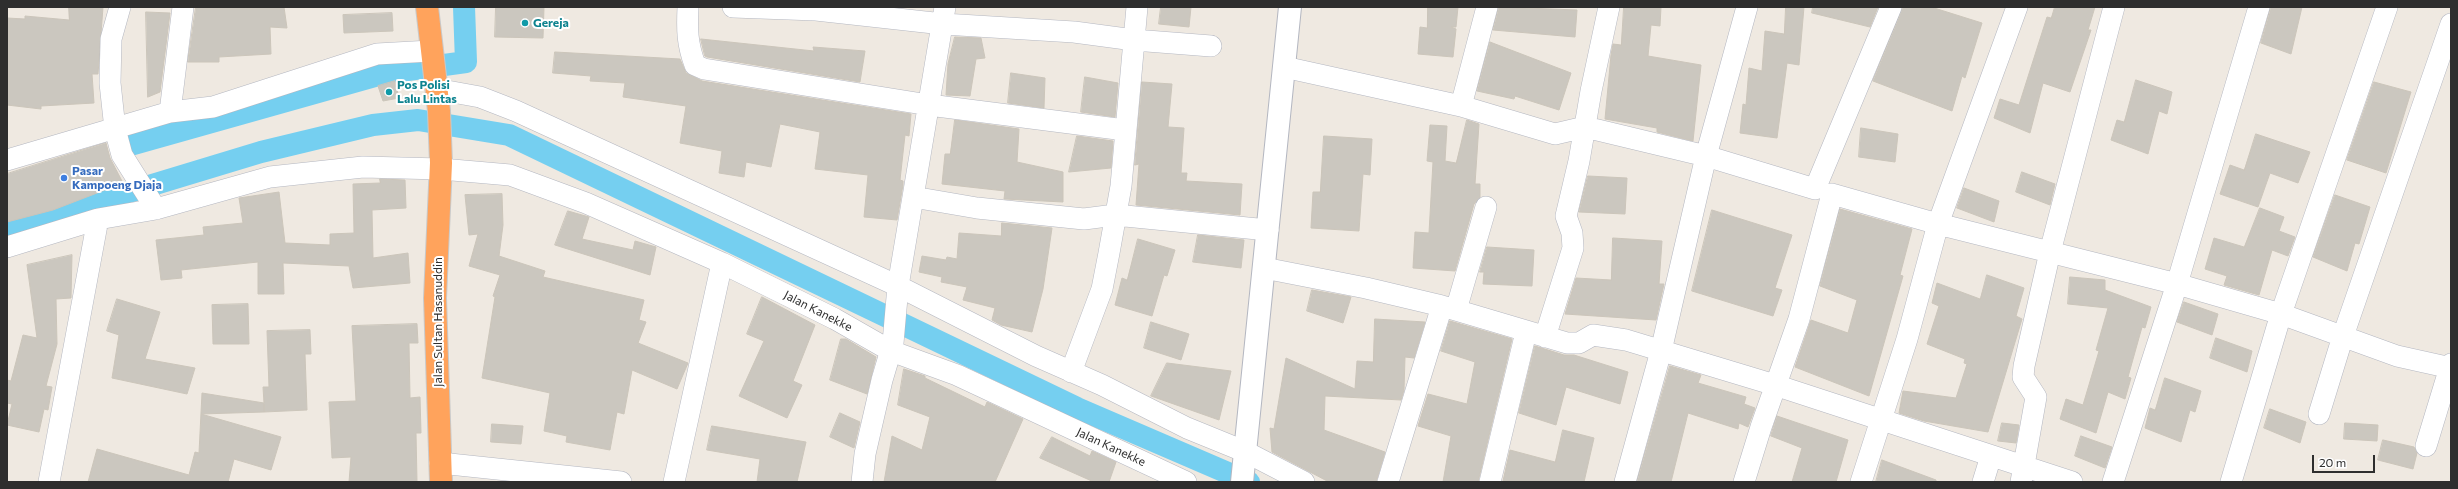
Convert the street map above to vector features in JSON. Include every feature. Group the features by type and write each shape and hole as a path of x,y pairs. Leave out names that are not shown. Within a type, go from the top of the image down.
{"highway":[{"path":"427,7 434,71"},
{"name":"Jalan Sultan Hasanuddin","path":"434,71 439,111 441,166 435,298 440,473"}],"street":[{"path":"120,7 111,39 110,83 115,129 122,155 156,208"},
{"path":"170,112 183,7"},
{"path":"688,7 687,38 695,65 704,69 929,105 1126,130"},
{"path":"733,7 944,15 1134,40 1211,46"},
{"path":"1071,372 1102,289 1115,215 1126,130 1137,7"},
{"path":"1244,466 1290,7"},
{"path":"1461,106 1487,7"},
{"path":"1490,482 1535,335 1573,248 1572,233 1566,216 1609,7"},
{"path":"1625,482 1661,351 1706,156 1747,7"},
{"path":"1744,482 1775,385 1799,319 1823,192 1891,7"},
{"path":"1861,482 1907,339 1938,224 2017,7"},
{"path":"2022,474 2036,397 2023,377 2024,366 2050,252 2114,7"},
{"path":"2113,482 2177,284 2259,7"},
{"path":"2231,482 2281,314 2387,7"},
{"path":"862,482 865,454 882,380 892,347 898,293 913,197 944,15"},
{"path":"2319,414 2342,336 2451,24"},
{"path":"7,160 170,112 214,107 377,54 434,71 480,97 516,111 898,293 1071,372 1187,428 1244,466 1304,482"},
{"path":"1284,67 1461,106 1555,134 1585,127 1706,156 1823,192 1938,224 2177,284 2281,314 2396,356 2451,366 2426,446"},
{"name":"Jalan Kanekke","path":"7,247 98,219 156,208 270,177 363,167 441,166 510,175 586,202 722,263 892,347 957,375 1186,482"},
{"path":"913,197 977,208 1084,219 1115,215 1268,230"},
{"path":"1388,482 1486,207"},
{"path":"48,482 98,219"},
{"path":"674,482 722,263"},
{"path":"1264,268 1366,288 1449,308 1535,335 1575,344 1589,335 1608,336 1775,385 1880,421 1991,456 2022,474 2072,482"},
{"path":"1983,482 1991,456"},
{"path":"440,473 621,482"}],"building":[{"path":"69,7 103,7 98,74 92,74 94,103 41,106 41,109 7,105 7,18 25,19 25,16 69,20"},
{"path":"196,7 284,7 287,28 270,27 271,54 219,57 219,62 188,62"},
{"name":"Gereja","path":"496,7 544,7 543,38 495,37"},
{"path":"1161,7 1191,7 1189,27 1159,24"},
{"path":"1428,7 1458,7 1456,27 1451,27 1456,29 1453,57 1418,54 1420,27 1427,28"},
{"path":"1499,7 1577,10 1575,37 1493,30"},
{"path":"1624,7 1661,7 1660,26 1651,25 1648,56 1701,65 1693,141 1657,132 1657,128 1605,119 1611,55 1613,44 1621,45"},
{"path":"1786,7 1804,7 1799,65 1787,63 1777,138 1740,133 1743,104 1746,105 1749,68 1762,71 1765,31 1784,34"},
{"path":"1813,7 1878,7 1870,27 1812,13"},
{"path":"1903,7 1931,7 1982,23 1965,78 1962,76 1952,111 1873,81"},
{"path":"2055,7 2095,7 2088,30 2091,30 2070,92 2043,83 2030,133 1994,118 2000,99 2019,105 2047,17 2051,18"},
{"path":"2271,7 2302,7 2291,54 2261,43"},
{"path":"146,12 170,13 160,92 148,97"},
{"path":"392,13 393,31 344,33 343,15"},
{"path":"955,37 981,38 985,58 976,59 970,96 946,95 948,64"},
{"path":"701,39 814,51 813,47 865,51 860,82 707,57 705,56"},
{"path":"1490,42 1571,73 1559,110 1515,96 1514,99 1477,91"},
{"path":"555,52 680,59 686,73 702,81 911,114 909,136 905,135 900,180 903,181 903,185 897,220 864,217 868,175 815,169 820,132 780,124 771,167 746,162 744,177 719,173 722,151 680,143 686,106 623,97 625,83 590,81 591,76 553,73"},
{"path":"1011,73 1045,78 1044,108 1008,103"},
{"path":"1085,77 1118,83 1115,117 1081,112"},
{"path":"2136,80 2172,92 2167,114 2159,111 2148,154 2111,140 2117,120 2124,122"},
{"name":"Pos Polisi Lalu Lintas","path":"395,81 399,98 383,101 378,86"},
{"path":"1142,82 1172,84 1168,127 1184,128 1181,173 1187,173 1186,181 1242,184 1240,215 1136,205 1139,164 1135,165"},
{"path":"2374,82 2411,92 2386,173 2347,160"},
{"path":"955,120 1019,129 1017,162 1063,172 1063,202 1004,199 1005,191 942,184 945,154 950,154"},
{"path":"1467,120 1479,124 1475,184 1480,184 1480,197 1474,204 1455,271 1413,268 1415,232 1429,233 1433,162 1427,161 1430,125 1447,126 1445,161 1456,163"},
{"path":"1861,128 1898,134 1895,162 1859,157"},
{"path":"2256,134 2310,152 2298,183 2270,173 2258,207 2220,194 2230,165 2244,170"},
{"path":"1077,136 1113,141 1111,168 1069,172"},
{"path":"1324,136 1372,139 1370,175 1363,174 1359,231 1311,228 1313,192 1320,192"},
{"name":"Pasar Kampoeng Djaja","path":"106,143 110,158 123,183 53,210 7,222 7,174"},
{"path":"2022,172 2055,184 2050,205 2016,192"},
{"path":"1588,176 1627,178 1625,214 1579,212"},
{"path":"380,179 405,180 406,208 372,210 373,258 408,253 410,283 353,288 349,266 283,263 284,294 258,294 258,262 181,270 182,278 161,280 156,240 204,235 203,227 243,223 239,198 279,192 285,243 330,245 330,234 354,233 353,184 380,183"},
{"path":"1964,188 1999,201 1994,222 1957,208"},
{"path":"502,194 503,225 499,256 545,271 543,277 644,300 639,320 646,322 638,343 688,363 677,389 632,370 624,414 617,412 610,450 566,442 567,436 544,431 550,393 482,378 495,297 493,296 500,275 469,266 478,234 469,235 465,195"},
{"path":"2335,195 2370,207 2359,244 2355,243 2347,271 2313,257"},
{"path":"2260,208 2284,217 2279,231 2295,237 2288,256 2272,250 2259,295 2224,285 2227,276 2205,269 2214,238 2244,247"},
{"path":"1840,209 1912,229 1900,275 1903,276 1869,396 1795,367 1811,320 1848,333 1857,300 1820,286"},
{"path":"1712,210 1792,235 1775,288 1782,290 1773,316 1692,291"},
{"path":"568,211 589,217 582,239 633,250 635,241 656,247 650,275 555,245"},
{"path":"1002,223 1052,228 1043,289 1032,332 1001,325 992,320 995,308 963,300 967,287 941,282 942,277 919,272 922,256 946,260 947,257 957,259 959,233 1001,236"},
{"path":"1198,235 1244,240 1241,268 1193,262"},
{"path":"1613,238 1662,241 1659,284 1664,284 1656,320 1565,314 1576,278 1611,280"},
{"path":"1138,239 1175,250 1167,276 1164,275 1152,316 1115,305 1122,278 1127,280"},
{"path":"1487,247 1534,250 1532,286 1483,284 1484,272 1480,272"},
{"path":"72,255 71,298 56,299 57,344 46,386 52,387 48,410 44,409 39,432 7,425 12,404 7,403 7,380 11,381 23,335 37,338 27,265"},
{"path":"1987,275 2024,288 2016,316 2022,319 1988,432 1924,421 1899,413 1903,391 1956,398 1967,364 1964,363 1965,359 1927,344 1939,306 1932,303 1937,283 1980,299"},
{"path":"2070,277 2105,280 2105,290 2151,307 2145,328 2142,327 2128,377 2131,378 2125,399 2108,392 2096,433 2060,419 2066,399 2083,405 2099,351 2096,350 2108,308 2068,304"},
{"path":"1312,290 1351,297 1343,323 1307,311"},
{"path":"762,297 815,325 793,381 802,385 787,418 739,396 764,341 747,334"},
{"path":"117,299 160,312 145,359 195,368 187,394 112,378 119,335 107,331"},
{"path":"2184,302 2218,314 2212,335 2177,322"},
{"path":"248,304 249,344 213,344 212,305"},
{"path":"1375,319 1425,322 1414,358 1405,357 1404,390 1401,400 1325,396 1324,430 1385,452 1376,482 1329,482 1272,452 1270,428 1274,429 1286,358 1355,389 1357,361 1373,362"},
{"path":"1450,321 1512,339 1478,482 1443,482 1451,436 1418,426 1428,394 1467,404 1475,362 1441,351"},
{"path":"1151,322 1189,334 1181,360 1144,348"},
{"path":"417,324 418,343 409,343 410,398 420,397 421,433 416,433 417,482 349,482 351,457 332,458 329,402 356,401 352,326"},
{"path":"310,330 311,354 305,354 307,410 201,414 281,437 271,470 234,459 228,482 88,482 97,449 189,475 195,452 199,453 202,393 264,403 263,387 269,387 267,331"},
{"path":"2216,338 2252,351 2247,372 2210,358"},
{"path":"841,339 846,339 876,357 867,394 830,380"},
{"path":"1535,346 1564,355 1574,355 1628,372 1620,404 1566,387 1556,425 1519,413"},
{"path":"1167,363 1231,371 1219,420 1151,396"},
{"path":"1670,366 1701,375 1698,383 1746,397 1744,404 1755,408 1748,427 1739,423 1738,429 1688,413 1671,482 1637,482"},
{"path":"904,369 925,376 925,378 985,407 987,402 1023,419 995,482 884,482 892,436 922,450 930,417 898,405"},
{"path":"2165,378 2201,391 2195,412 2190,410 2181,442 2145,428 2150,408 2155,410"},
{"path":"2270,409 2306,422 2300,443 2264,428"},
{"path":"840,413 860,422 854,448 830,437"},
{"path":"1777,416 1848,440 1836,482 1792,482 1802,448 1771,436"},
{"path":"2002,423 2019,425 2016,443 1998,441"},
{"path":"2345,423 2378,425 2377,441 2344,439"},
{"path":"492,424 523,426 521,444 491,442"},
{"path":"712,426 806,442 797,482 757,482 760,459 707,450"},
{"path":"1563,430 1594,438 1584,482 1503,481 1510,450 1555,462"},
{"path":"2081,436 2112,447 2105,468 2075,456"},
{"path":"1052,437 1090,456 1092,451 1116,462 1109,482 1094,482 1040,458"},
{"path":"2383,440 2414,447 2417,453 2413,469 2378,460"},
{"path":"1882,460 1936,480 1936,482 1876,482"}],"waterway":[{"path":"127,146 386,73 466,62 464,7"},
{"path":"7,229 261,152 373,125 418,120 509,135 1077,408 1249,482"}],"place":[{"name":"Gereja","path":"525,23"},
{"name":"Pos Polisi Lalu Lintas","path":"389,92"},
{"name":"Pasar Kampoeng Djaja","path":"64,178"}]}
